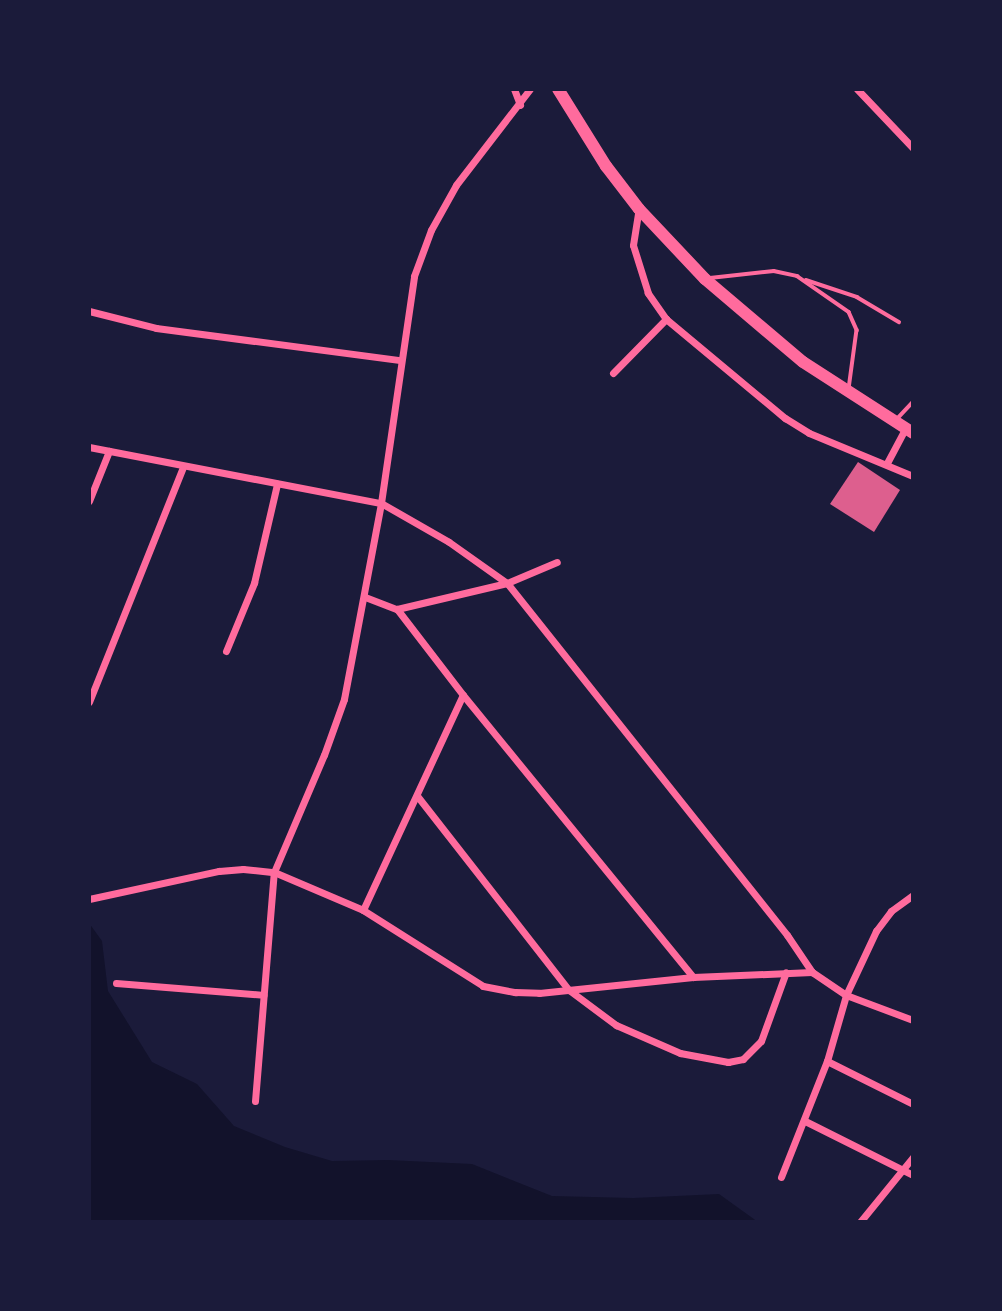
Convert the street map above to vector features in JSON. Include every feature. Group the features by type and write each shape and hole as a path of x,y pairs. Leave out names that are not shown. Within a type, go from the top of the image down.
{"highway":[{"path":"558,89 606,166 639,209 705,279 803,362 904,428"}],"street":[{"path":"514,89 520,105"},
{"path":"255,1101 274,872 324,755 344,699 381,503 414,276 431,230 456,185 530,89"},
{"path":"858,89 913,148"},
{"path":"639,209 633,244 648,293 666,318 785,418 809,433 913,476"},
{"path":"89,311 156,328 400,360"},
{"path":"613,373 666,318"},
{"path":"887,463 904,428"},
{"path":"89,447 381,503 449,542 508,583 786,935 812,972 846,995 913,1020"},
{"path":"89,501 109,451"},
{"path":"89,702 183,467"},
{"path":"226,651 254,583 277,484"},
{"path":"397,609 508,583 556,562"},
{"path":"365,597 397,609 463,695 693,977"},
{"path":"363,910 418,797 463,695"},
{"path":"418,797 569,989 616,1025 680,1053 728,1062 743,1059 761,1041 786,972"},
{"path":"89,899 219,871 243,869 274,872 363,910 483,986 515,992 693,977 812,972"},
{"path":"781,1177 827,1061 846,995 876,931 891,911 913,895"},
{"path":"116,983 264,995"},
{"path":"827,1061 913,1104"},
{"path":"804,1121 913,1174"},
{"path":"860,1222 913,1157"}],"lane":[{"path":"705,279 774,271 797,276 857,297 899,322"},
{"path":"797,276 849,312 857,330 848,393"},
{"path":"904,428 913,402"}],"shaded area":[{"path":"89,923 102,941 108,991 152,1062 197,1084 234,1126 285,1147 332,1161 388,1160 472,1164 552,1196 633,1198 719,1194 758,1222 89,1222"}],"building":[{"path":"858,462 900,490 874,532 830,504"}]}
